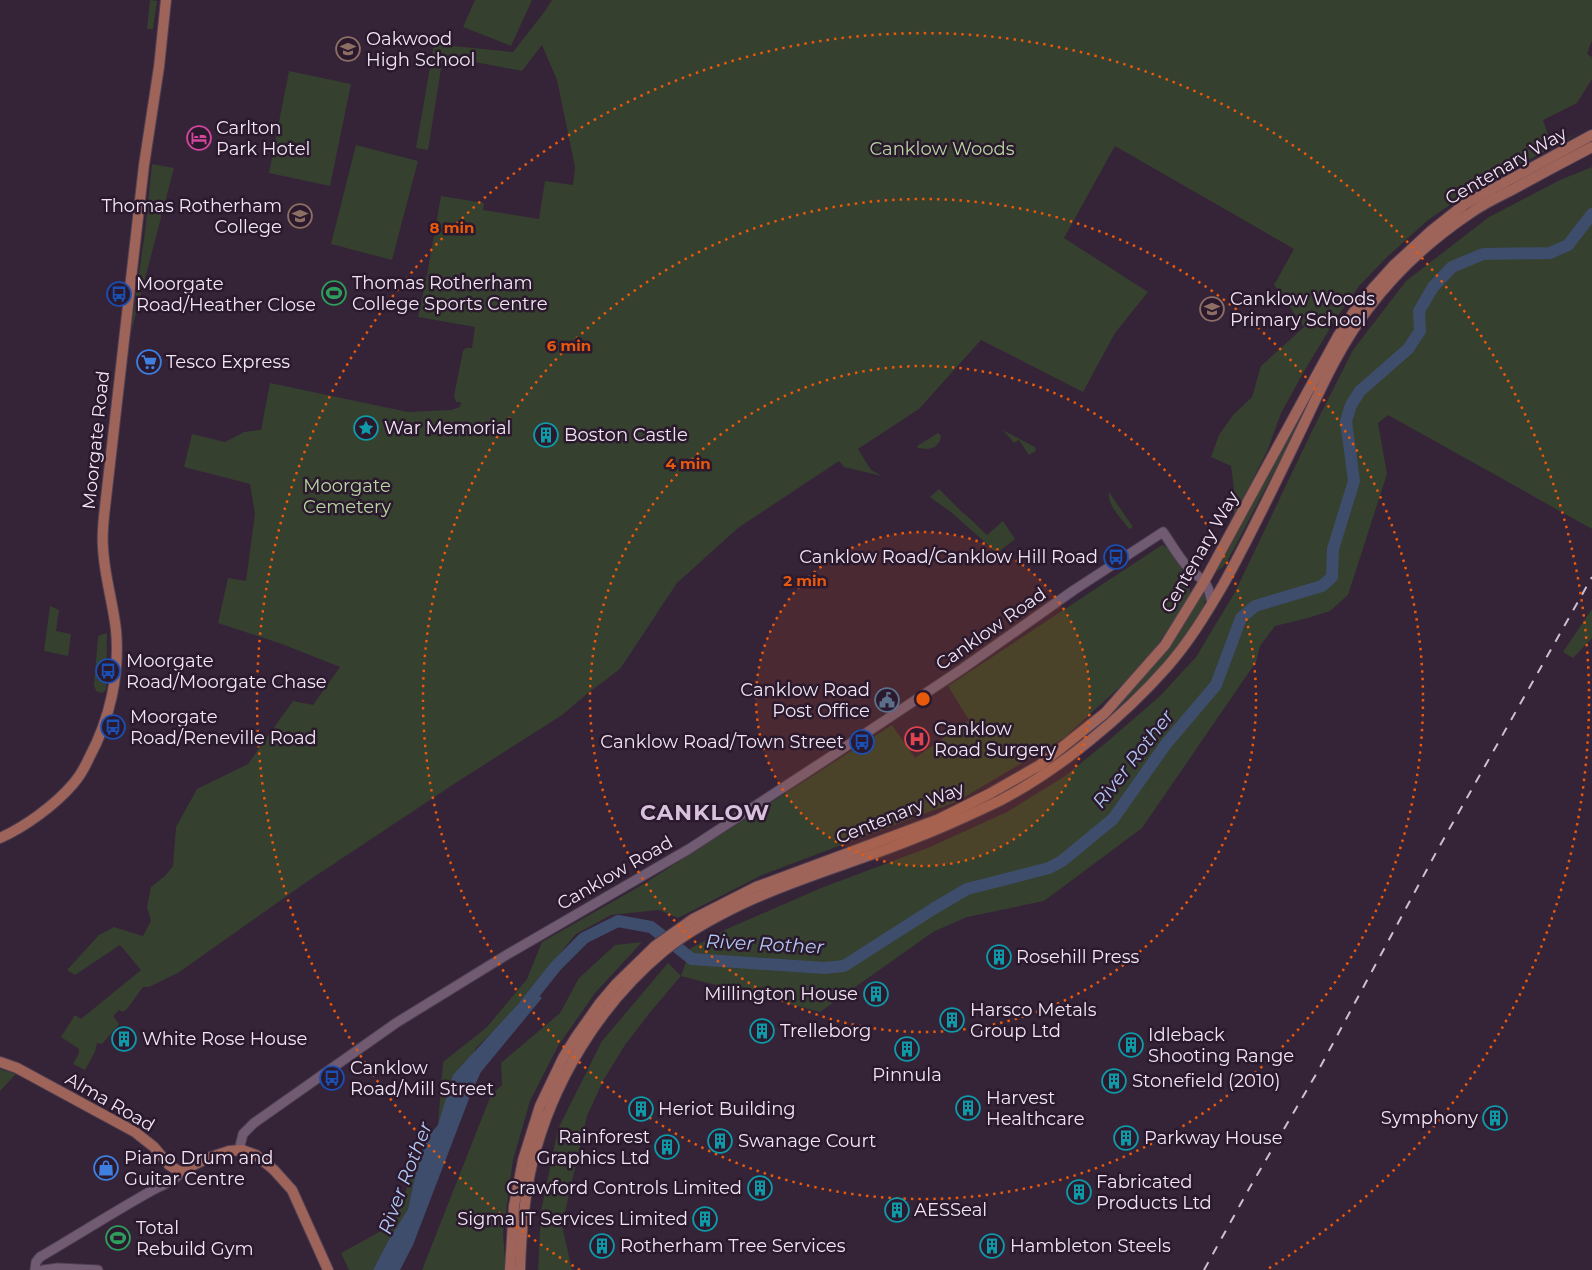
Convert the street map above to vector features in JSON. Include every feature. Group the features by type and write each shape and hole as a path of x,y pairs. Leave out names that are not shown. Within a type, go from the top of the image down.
{"main road":[{"name":"Moorgate Road","path":"0,838 22,827 52,803 82,773 95,746 112,697 117,667 117,650 116,628 102,548 104,516 144,165 166,0"},
{"name":"Centenary Way","path":"510,1270 514,1206 523,1160 540,1106 563,1058 600,1003 616,984 658,949 695,923 756,887 938,820 1040,766 1105,713 1164,645 1205,580 1338,336 1353,313 1374,287 1411,248 1465,204 1592,135"},
{"path":"1549,170 1592,147"},
{"path":"1549,170 1592,152"},
{"name":"Centenary Way","path":"695,923 792,882 918,837 997,801 1056,766 1097,733 1146,689 1166,668 1186,644 1212,604 1264,507 1331,366 1348,336 1370,306 1415,257 1471,212 1549,170"},
{"path":"1205,580 1211,581 1219,578 1233,566"},
{"name":"Centenary Way","path":"520,1270 523,1219 532,1166 551,1106 574,1059 620,994 658,949"},
{"name":"Alma Road","path":"0,1056 10,1061 17,1068"},
{"name":"Alma Road","path":"0,1062 17,1068 135,1132 154,1147 177,1170"},
{"path":"177,1170 218,1154 239,1150 256,1155 267,1162 287,1184 299,1203 328,1270"}],"street":[{"name":"Canklow Road","path":"239,1150 243,1134 254,1123 396,1023 508,954 695,845 911,704 1067,595 1162,532 1183,562 1205,580"},
{"path":"1205,580 1210,591 1212,604"},
{"path":"35,1270 36,1262 40,1257 158,1187 168,1176 177,1170"},
{"path":"44,1270 58,1268 98,1270"}],"green space":[{"path":"150,0 157,1 153,29 147,29"},
{"path":"475,0 532,0 511,46 463,27"},
{"path":"552,0 1592,0 1592,40 1587,54 1592,57 1592,79 1577,103 1543,120 1553,143 1562,142 1578,132 1562,144 1475,188 1428,220 1387,257 1359,286 1337,317 1281,413 1268,449 1234,517 1234,489 1231,466 1211,457 1219,435 1233,415 1252,397 1261,366 1304,327 1274,285 1294,249 1115,146 1064,238 1148,292 1115,333 1083,392 981,340 919,409 858,449 871,470 882,476 844,467 839,461 738,528 677,583 620,669 562,715 308,881 178,973 149,987 143,987 127,1009 123,1012 119,1010 113,1016 119,1024 102,1044 97,1043 95,1052 85,1070 73,1064 79,1049 61,1037 75,1015 81,1019 141,970 120,945 75,975 67,970 99,935 114,927 143,936 151,921 147,907 151,887 165,876 173,866 176,827 197,789 248,764 293,701 313,705 340,667 282,644 218,623 228,578 246,581 255,514 250,484 184,467 192,434 225,442 244,432 261,430 270,383 408,412 451,410 460,407 461,402 456,402 454,396 463,351 466,348 472,348 475,327 418,317 441,196 484,203 483,210 539,219 545,181 573,185 575,167 557,80 542,45 522,71 443,56 428,150 416,148 434,44 513,52"},
{"path":"289,71 351,84 330,186 269,173"},
{"path":"356,145 418,161 392,260 331,244"},
{"path":"152,164 174,168 130,336 145,232"},
{"path":"1592,167 1592,529 1388,415 1378,423 1387,474 1348,595 1330,611 1275,626 1260,646 1256,662 1142,828 1044,901 967,917 933,932 820,1012 681,976 691,948 729,928 821,888 930,847 1007,812 1065,776 1160,696 1196,657 1235,592 1353,350 1406,281 1489,217 1560,180"},
{"path":"1300,416 1302,417 1297,428 1228,560 1216,572"},
{"path":"1003,430 1035,447 1036,451 1029,455 1019,440 1014,443"},
{"path":"938,433 941,436 940,441 935,447 928,449 918,448 917,446"},
{"path":"939,489 987,535 1003,521 1015,539 997,553 952,513 930,497"},
{"path":"1109,492 1133,527 1129,529 1115,511 1110,501"},
{"path":"1162,545 1168,548 1185,574 1190,585 1190,597 1158,644 1133,675 1064,738 958,801 762,875 678,918 659,910 611,915 576,934 505,1020 476,1048 438,1125 443,1062 487,1027 527,979 542,942 642,885 892,725 915,758 969,720 948,686"},
{"path":"1203,594 1206,596 1203,609 1173,653 1152,676 1105,720 1170,644"},
{"path":"50,606 59,610 56,631 71,634 68,656 44,651"},
{"path":"1592,609 1592,638 1573,658 1563,652"},
{"path":"107,633 106,690 102,693 96,691 94,685 98,637"},
{"path":"642,942 595,993 558,1046 530,1101 513,1160 503,1233 505,1270 422,1270 491,1095 502,1085 501,1063 560,1013 579,978 615,945"},
{"path":"668,963 681,976 625,1045 604,1079 587,1116 562,1225 572,1270 538,1270 541,1211 558,1129 602,1041"},
{"path":"0,1069 16,1074 0,1091"},
{"path":"428,1136 416,1172 408,1209 373,1270 349,1270 341,1253 392,1225"}],"water":[{"path":"531,990 542,998 481,1072 413,1245 400,1270 373,1270 408,1209 416,1172 428,1136 438,1125 453,1075"}],"waterway":[{"name":"River Rother","path":"525,1005 556,966 584,938 618,921 651,927 692,959 824,968 844,966 967,889 1049,868 1062,861 1113,819 1166,744 1216,685 1241,618 1255,606 1322,586 1332,577 1333,549 1354,481 1346,421 1351,405 1360,391 1408,349 1420,331 1419,311 1433,287 1452,267 1483,254 1550,253 1568,245 1592,214"}],"railway":[{"path":"1204,1270 1318,1071 1438,849 1592,577"}],"place":[{"name":"Oakwood High School","path":"348,49"},
{"name":"Carlton Park Hotel","path":"199,138"},
{"name":"Thomas Rotherham College","path":"300,216"},
{"name":"Thomas Rotherham College Sports Centre","path":"334,293"},
{"name":"Moorgate Road/Heather Close","path":"119,294"},
{"name":"Canklow Woods Primary School","path":"1212,309"},
{"name":"Tesco Express","path":"149,362"},
{"name":"War Memorial","path":"366,428"},
{"name":"Boston Castle","path":"546,435"},
{"name":"Canklow Road/Canklow Hill Road","path":"1116,557"},
{"name":"Moorgate Road/Moorgate Chase","path":"108,671"},
{"name":"Canklow Road Post Office","path":"887,700"},
{"name":"Moorgate Road/Reneville Road","path":"113,727"},
{"name":"Canklow Road Surgery","path":"917,739"},
{"name":"Canklow Road/Town Street","path":"862,742"},
{"name":"Rosehill Press","path":"999,957"},
{"name":"Millington House","path":"876,994"},
{"name":"Harsco Metals Group Ltd","path":"952,1020"},
{"name":"Trelleborg","path":"762,1031"},
{"name":"White Rose House","path":"124,1039"},
{"name":"Idleback Shooting Range","path":"1131,1045"},
{"name":"Pinnula","path":"907,1049"},
{"name":"Canklow Road/Mill Street","path":"332,1078"},
{"name":"Stonefield (2010)","path":"1114,1081"},
{"name":"Harvest Healthcare","path":"968,1108"},
{"name":"Heriot Building","path":"641,1109"},
{"name":"Symphony","path":"1495,1118"},
{"name":"Parkway House","path":"1126,1138"},
{"name":"Swanage Court","path":"720,1141"},
{"name":"Rainforest Graphics Ltd","path":"667,1147"},
{"name":"Piano Drum and Guitar Centre","path":"106,1168"},
{"name":"Crawford Controls Limited","path":"760,1188"},
{"name":"Fabricated Products Ltd","path":"1079,1192"},
{"name":"AESSeal","path":"897,1210"},
{"name":"Sigma IT Services Limited","path":"705,1219"},
{"name":"Total Rebuild Gym","path":"118,1238"},
{"name":"Rotherham Tree Services","path":"602,1246"},
{"name":"Hambleton Steels","path":"992,1246"}],"district":[{"name":"CANKLOW","path":"705,812"}],"park label":[{"name":"Canklow Woods","path":"942,149"},
{"name":"Moorgate Cemetery","path":"347,496"}]}
